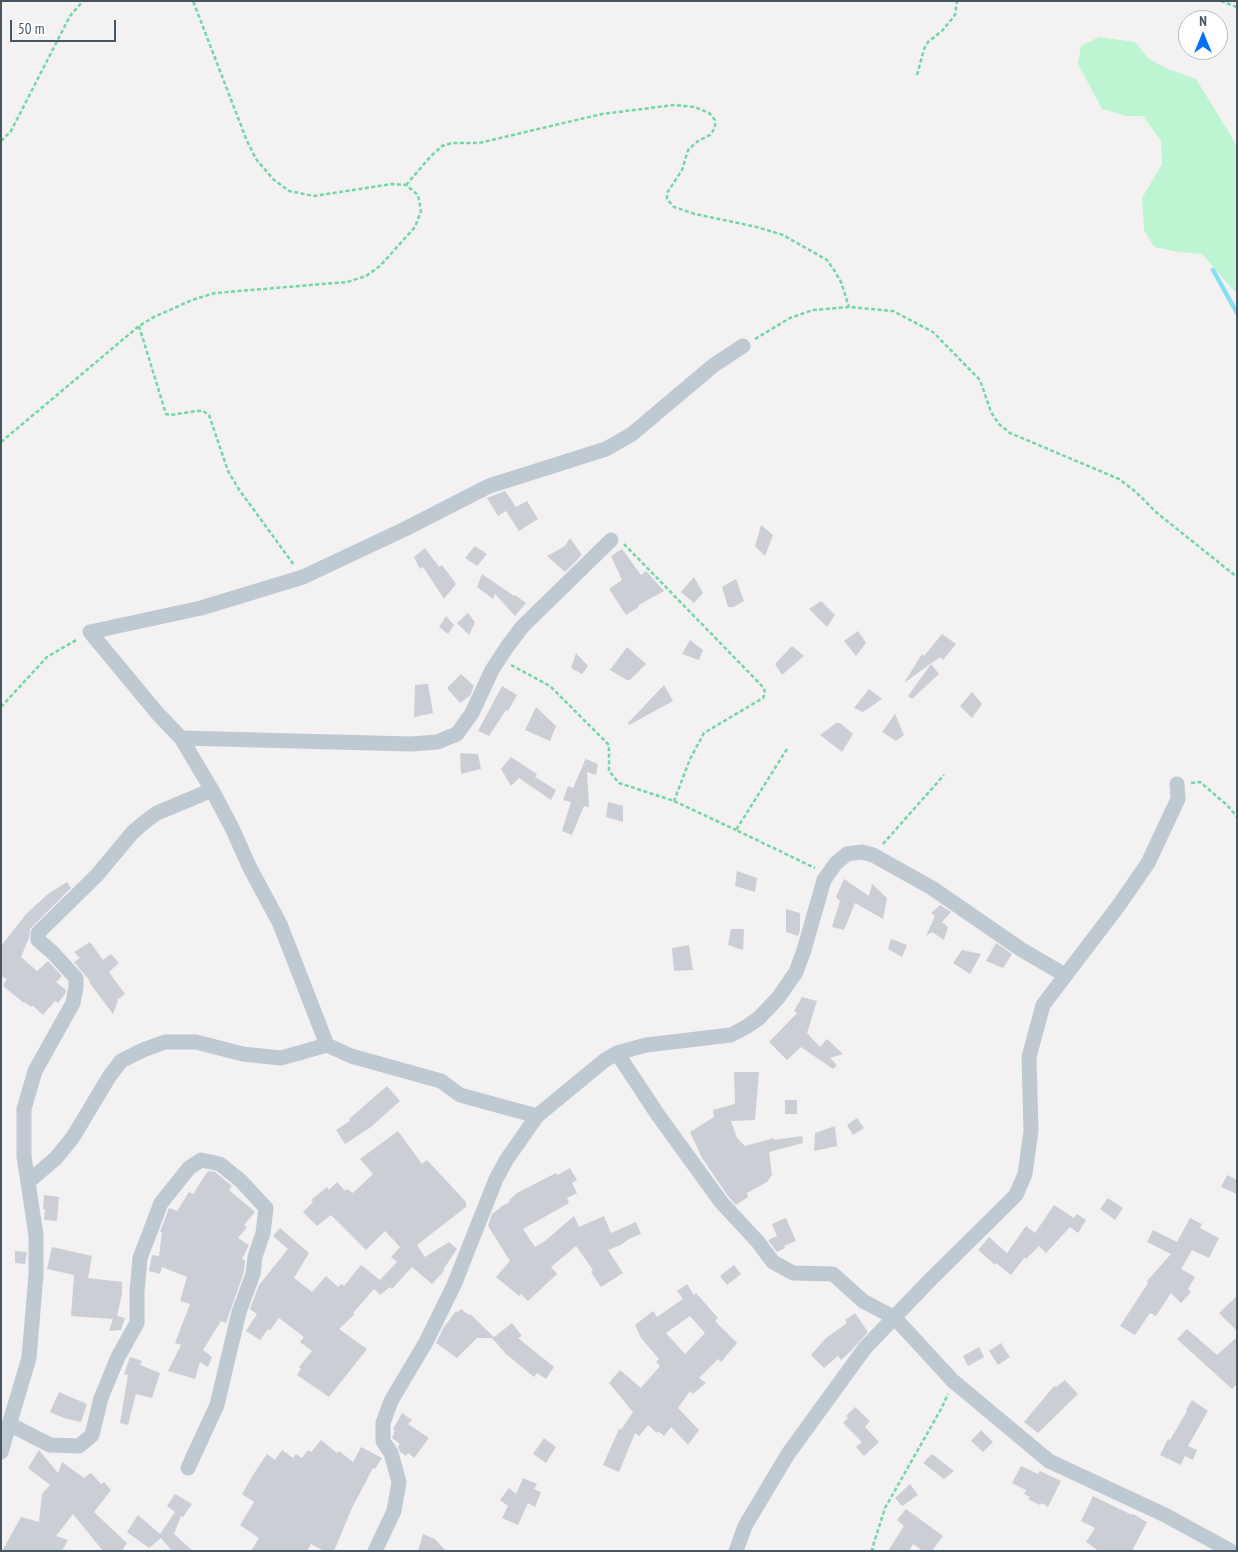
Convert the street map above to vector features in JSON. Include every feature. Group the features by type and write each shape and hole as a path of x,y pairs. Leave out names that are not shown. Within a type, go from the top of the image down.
{"street":[{"path":"328,1045 280,924 212,790 180,738 90,632 200,608 303,577 490,486 606,448 632,434 714,365 743,346"},
{"path":"180,738 411,744 437,742 456,734 472,713 499,658 522,627 611,540"},
{"path":"736,1551 745,1526 788,1454 865,1348 928,1282 1016,1195 1025,1174 1031,1131 1029,1058 1043,1005 1119,905 1148,863 1178,799 1177,784"},
{"path":"1,1452 29,1358 36,1275 36,1235 24,1156 24,1109 34,1071 73,1003 76,987 76,978 38,940 38,933 97,876 133,832 146,821 158,813 212,790"},
{"path":"376,1551 394,1511 399,1482 391,1453 383,1441 383,1423 391,1402 426,1342 454,1285 496,1180 507,1159 537,1116 605,1060 617,1053 646,1045 731,1035 759,1018 778,998 796,972 824,880 836,863 847,854 862,852 873,855 932,888 1022,950 1066,975"},
{"path":"28,1182 56,1158 73,1137 109,1077 121,1062 143,1050 166,1042 196,1042 243,1054 281,1058 328,1045 351,1056 441,1081 460,1095 537,1116"},
{"path":"617,1053 658,1115 721,1202 758,1242 773,1262 794,1273 834,1274 863,1301 895,1318 953,1381 1049,1461 1165,1515 1231,1551"},
{"path":"9,1424 50,1445 80,1446 92,1435 101,1398 118,1357 137,1323 140,1258 160,1203 188,1168 201,1160 220,1164 241,1181 266,1208 263,1234 255,1257 253,1274 239,1312 216,1405 188,1468"}],"path":[{"path":"1,141 10,130 70,16 83,1"},
{"path":"1,442 139,326 154,316 215,293 347,282 366,276 380,266 415,228 421,211 418,196 406,185 392,184 314,196 289,191 273,179 256,160 247,140 193,1"},
{"path":"917,75 924,49 928,42 942,31 955,15 957,1"},
{"path":"1221,1 1237,7"},
{"path":"406,185 431,156 442,146 452,143 479,143 602,114 674,105 695,107 709,113 715,120 715,128 710,135 698,140 688,150 682,170 667,193 666,199 674,207 695,214 756,227 783,235 827,260 841,282 849,307"},
{"path":"743,346 790,318 813,310 849,307 893,311 933,332 980,380 991,412 999,424 1010,433 1119,479 1136,492 1157,513 1237,577"},
{"path":"139,326 166,414 203,411 208,415 228,471 238,488 303,577"},
{"path":"611,540 617,540 624,545 764,688 763,698 704,733 690,759 674,801"},
{"path":"1,707 48,656 90,632"},
{"path":"499,658 550,686 609,745 609,771 620,783 674,801 828,874"},
{"path":"736,830 787,749"},
{"path":"873,855 944,775"},
{"path":"1177,784 1200,782 1227,805 1237,817"},
{"path":"874,1551 872,1549 885,1508 941,1409 953,1381"}],"green space":[{"path":"1099,37 1135,42 1149,59 1171,70 1196,79 1237,147 1237,294 1202,254 1154,247 1144,230 1142,198 1162,164 1161,141 1143,116 1127,116 1102,109 1078,64 1081,46"}],"building":[{"path":"505,491 516,507 527,501 538,519 519,531 506,511 498,516 487,498"},
{"path":"761,525 773,535 765,556 755,546"},
{"path":"570,538 582,555 565,572 547,556 565,546"},
{"path":"475,546 487,554 477,566 465,558"},
{"path":"425,548 439,567 442,565 456,584 444,599 423,567 420,569 414,557"},
{"path":"622,549 641,575 646,571 664,591 637,606 639,607 626,615 609,589 622,580 611,556"},
{"path":"482,574 526,603 515,616 495,594 493,599 477,587"},
{"path":"694,577 703,593 694,603 681,592"},
{"path":"736,579 744,601 733,607 728,607 722,587"},
{"path":"821,601 835,615 827,627 809,609"},
{"path":"468,613 475,622 469,635 457,623"},
{"path":"446,616 454,625 448,634 439,627"},
{"path":"858,631 866,643 856,656 844,641"},
{"path":"942,634 956,644 943,660 940,657 904,683 922,654 924,656"},
{"path":"690,640 703,650 699,660 682,654"},
{"path":"792,646 804,656 782,675 775,664"},
{"path":"627,647 646,664 630,680 610,670"},
{"path":"576,653 588,666 582,674 571,668"},
{"path":"931,664 939,674 912,699 908,696"},
{"path":"461,674 474,686 470,696 460,703 447,688"},
{"path":"428,684 433,713 414,717 415,685"},
{"path":"664,685 673,701 629,725 628,723"},
{"path":"502,686 517,695 508,711 506,710 489,736 478,731"},
{"path":"869,689 882,699 863,712 854,708"},
{"path":"972,692 982,704 972,718 960,706"},
{"path":"536,707 556,726 550,741 525,730"},
{"path":"895,714 904,735 896,741 882,732"},
{"path":"836,723 840,723 853,734 842,752 820,735"},
{"path":"460,753 478,754 481,769 461,774"},
{"path":"511,757 537,774 535,777 556,790 551,800 519,778 511,786 501,769"},
{"path":"586,758 598,764 596,775 587,772 589,807 584,806 572,835 562,831 571,802 563,800 568,786 573,788"},
{"path":"608,802 623,806 623,822 606,817"},
{"path":"737,871 757,878 755,892 735,886"},
{"path":"844,879 869,896 872,884 887,898 883,919 855,903 844,930 832,927 840,901 836,897"},
{"path":"67,882 71,888 30,929 29,938 21,957 37,971 48,961 62,976 56,982 66,990 65,994 58,1003 55,1001 43,1015 32,1005 31,1007 24,1003 3,986 7,979 1,976 1,946 27,913 48,894"},
{"path":"940,905 951,912 942,922 948,927 944,940 932,932 926,936 935,916 931,913"},
{"path":"786,909 800,913 798,936 786,932"},
{"path":"731,929 744,929 743,950 728,945"},
{"path":"891,939 907,945 902,957 888,949"},
{"path":"90,942 103,960 111,954 119,963 109,972 125,994 117,1000 113,1014 74,962 80,958 74,952"},
{"path":"996,943 1012,954 1003,968 986,961"},
{"path":"689,945 693,970 674,971 672,948"},
{"path":"962,950 981,954 970,974 953,963"},
{"path":"802,997 817,1001 807,1033 820,1047 827,1039 843,1054 830,1058 837,1065 833,1069 801,1047 787,1060 769,1042 797,1013 794,1011"},
{"path":"734,1072 759,1072 755,1120 731,1121 737,1138 745,1146 774,1138 774,1140 802,1136 803,1143 769,1152 772,1175 767,1182 747,1193 748,1197 736,1205 702,1158 690,1132 714,1117 713,1110 735,1104"},
{"path":"387,1086 400,1101 371,1127 345,1144 336,1130 350,1121 349,1119"},
{"path":"785,1100 797,1100 797,1114 785,1114"},
{"path":"857,1118 864,1128 853,1135 847,1125"},
{"path":"835,1126 837,1146 814,1151 815,1133"},
{"path":"398,1131 422,1164 427,1160 466,1202 466,1207 417,1245 425,1257 449,1242 457,1249 444,1271 432,1284 412,1267 392,1289 390,1287 380,1295 374,1289 353,1313 355,1314 339,1329 367,1349 329,1397 297,1375 301,1369 299,1367 312,1351 300,1342 304,1337 279,1318 260,1340 246,1331 257,1314 250,1309 259,1285 288,1249 273,1236 280,1228 309,1253 294,1278 312,1292 326,1276 338,1287 341,1284 344,1286 361,1265 380,1280 397,1262 391,1257 400,1247 385,1231 366,1250 331,1215 317,1226 303,1212 313,1202 311,1200 327,1187 329,1190 337,1182 345,1191 347,1189 353,1193 373,1174 360,1159"},
{"path":"570,1168 577,1180 572,1183 577,1193 567,1198 569,1203 523,1229 535,1247 545,1241 574,1216 579,1227 604,1216 611,1233 636,1222 641,1234 608,1250 623,1273 601,1287 591,1272 593,1270 576,1246 551,1267 557,1274 528,1301 496,1277 510,1261 488,1226 492,1214 510,1202 509,1200 517,1193"},
{"path":"208,1171 215,1172 232,1186 229,1190 255,1212 244,1225 247,1227 238,1238 249,1245 242,1259 245,1260 244,1272 226,1323 221,1321 203,1350 212,1357 208,1367 200,1362 195,1379 168,1371 181,1345 175,1343 190,1304 180,1301 187,1277 162,1267 160,1274 149,1271 152,1255 159,1256 162,1232 160,1232 169,1208 177,1211 189,1192 193,1194"},
{"path":"1227,1175 1237,1180 1237,1194 1221,1187"},
{"path":"44,1195 59,1197 57,1221 44,1220"},
{"path":"1108,1198 1123,1208 1115,1220 1100,1209"},
{"path":"1054,1205 1074,1218 1077,1214 1086,1220 1078,1233 1070,1227 1046,1253 1039,1246 1026,1259 1025,1257 1011,1275 996,1263 995,1265 978,1250 989,1237 1007,1253 1026,1226 1035,1233"},
{"path":"786,1218 796,1241 784,1246 785,1248 777,1252 768,1240 777,1236 772,1224"},
{"path":"1190,1218 1202,1224 1200,1228 1219,1238 1209,1258 1192,1250 1181,1269 1195,1277 1188,1289 1191,1292 1181,1303 1171,1293 1156,1316 1150,1313 1135,1335 1120,1326 1148,1283 1147,1281 1171,1254 1147,1242 1153,1230 1177,1242"},
{"path":"52,1247 92,1256 88,1278 122,1282 122,1294 117,1316 125,1318 121,1330 109,1331 113,1319 71,1316 74,1275 47,1269"},
{"path":"15,1251 27,1252 25,1264 15,1263"},
{"path":"734,1265 741,1274 727,1285 720,1276"},
{"path":"687,1284 694,1295 696,1293 718,1318 715,1321 737,1343 721,1362 718,1359 699,1378 706,1383 693,1394 690,1391 678,1408 699,1430 688,1445 671,1427 664,1436 648,1425 639,1436 635,1433 619,1472 603,1465 619,1429 621,1430 633,1412 609,1383 620,1370 641,1388 660,1366 656,1362 659,1359 641,1338 635,1325 653,1311 657,1317 683,1299 677,1291","holes":["690,1316 705,1333 685,1354 666,1333"]},
{"path":"1237,1296 1237,1331 1219,1313"},
{"path":"461,1309 470,1314 494,1337 512,1323 522,1336 518,1338 554,1367 546,1379 537,1373 534,1377 506,1354 492,1338 477,1338 457,1358 436,1343 444,1327 456,1311 457,1313"},
{"path":"855,1313 868,1332 841,1360 838,1356 824,1368 811,1355 826,1338 847,1323 845,1320"},
{"path":"1187,1329 1217,1355 1237,1337 1237,1384 1232,1389 1177,1339"},
{"path":"1001,1343 1010,1357 998,1365 989,1351"},
{"path":"979,1347 984,1357 968,1366 963,1356"},
{"path":"130,1357 142,1361 140,1365 160,1373 152,1398 136,1394 128,1425 120,1423 128,1375 124,1374"},
{"path":"1065,1380 1078,1394 1038,1433 1024,1422 1054,1386 1056,1387"},
{"path":"59,1392 87,1404 81,1422 50,1412"},
{"path":"1192,1400 1208,1411 1188,1446 1197,1450 1193,1460 1185,1456 1181,1465 1160,1455"},
{"path":"855,1407 870,1421 865,1427 879,1442 864,1456 856,1447 862,1442 843,1423 848,1418 846,1416"},
{"path":"402,1413 412,1420 408,1424 429,1438 414,1458 408,1453 406,1456 400,1452 398,1446 400,1444 392,1438 395,1431 393,1429"},
{"path":"981,1430 993,1442 983,1452 971,1441"},
{"path":"544,1438 556,1447 546,1463 533,1454"},
{"path":"321,1440 337,1453 339,1451 353,1462 361,1447 382,1458 375,1469 373,1468 352,1508 334,1551 324,1551 311,1544 307,1551 251,1551 259,1538 240,1525 254,1502 242,1494 251,1478 267,1454 275,1460 282,1450 293,1458 296,1454 302,1458 308,1450 311,1452"},
{"path":"39,1450 58,1473 62,1462 84,1478 91,1473 101,1484 104,1482 111,1490 94,1512 127,1543 122,1551 103,1551 73,1514 56,1536 68,1540 62,1551 2,1551 21,1517 39,1522 42,1494 50,1485 28,1468"},
{"path":"932,1454 954,1471 944,1479 923,1463"},
{"path":"1021,1466 1038,1474 1040,1471 1061,1481 1048,1507 1028,1499 1030,1497 1024,1494 1026,1490 1012,1483"},
{"path":"523,1478 537,1484 534,1489 541,1492 535,1507 528,1503 518,1525 502,1518 508,1506 500,1500 509,1488 516,1494"},
{"path":"910,1484 918,1495 902,1506 895,1498"},
{"path":"175,1494 192,1504 183,1517 181,1516 174,1534 193,1551 172,1551 161,1538 149,1548 127,1532 138,1515 160,1534 175,1512 167,1506"},
{"path":"1093,1496 1147,1522 1132,1551 1099,1551 1086,1542 1095,1528 1081,1521"},
{"path":"906,1509 943,1536 932,1551 923,1551 913,1544 909,1551 888,1551 904,1526 897,1520"},
{"path":"423,1534 435,1539 446,1551 418,1551"}],"waterway":[{"path":"1213,270 1237,313"}]}
